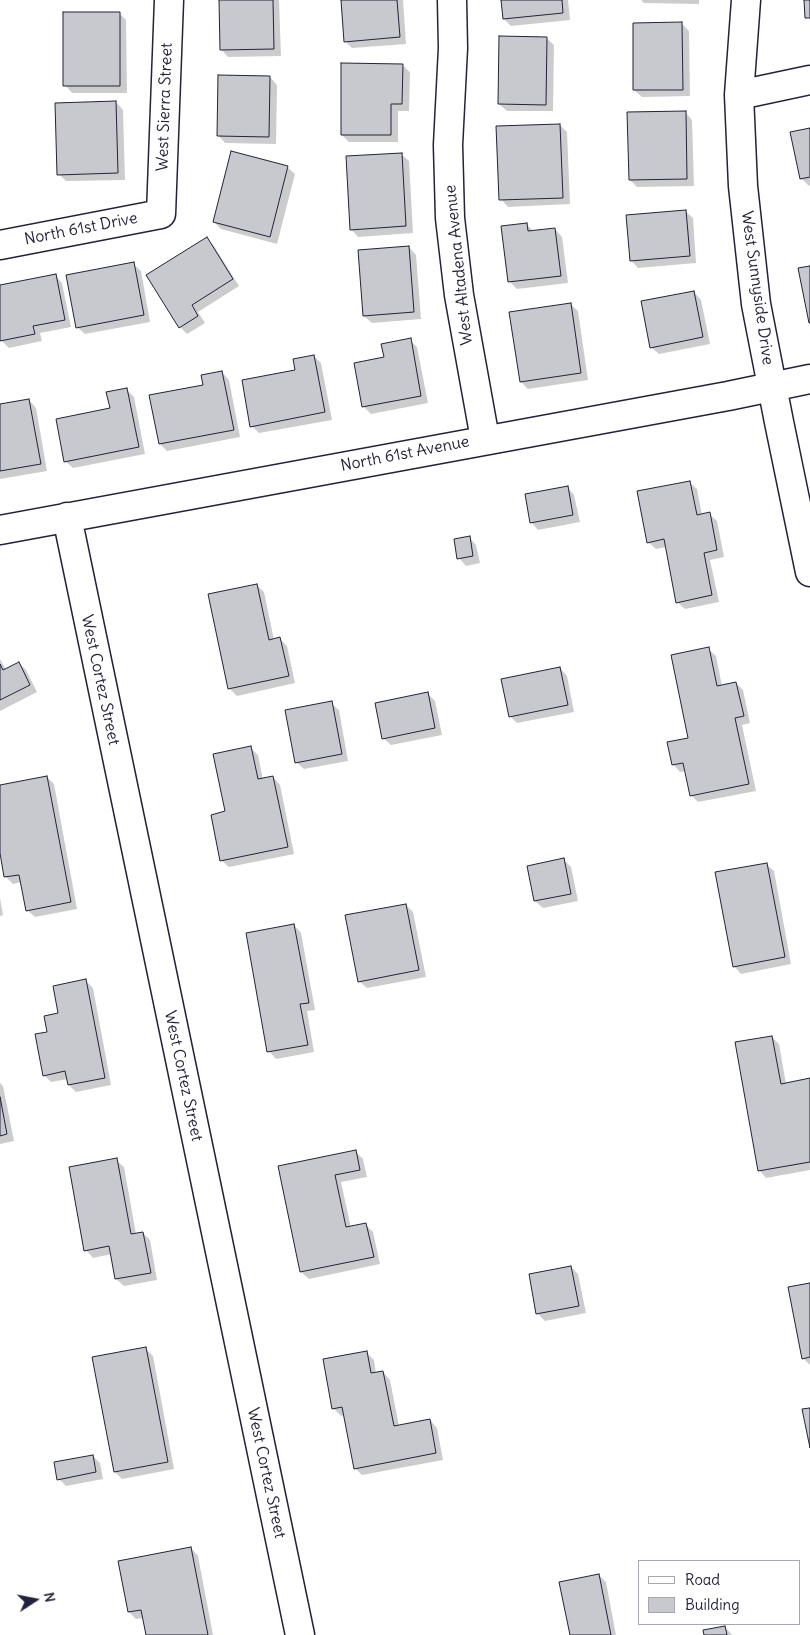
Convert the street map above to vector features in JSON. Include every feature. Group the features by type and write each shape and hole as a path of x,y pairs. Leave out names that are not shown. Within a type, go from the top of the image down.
{"street":[{"name":"West Sierra Street","path":"161,214 169,0"},
{"name":"West Altadena Avenue","path":"452,0 453,48 448,145 450,218 460,295 485,439"},
{"name":"West Sunnyside Drive","path":"746,0 739,95 744,186 756,304 810,572"},
{"path":"739,95 810,80"},
{"name":"North 61st Drive","path":"0,245 161,214"},
{"name":"North 61st Avenue","path":"0,530 810,379"},
{"name":"West Cortez Street","path":"66,517 300,1635"}],"building":[{"path":"219,0 273,0 274,49 220,50"},
{"path":"341,0 397,0 400,37 344,42"},
{"path":"501,0 562,0 563,13 503,19"},
{"path":"804,0 810,0 810,18 805,18"},
{"path":"63,12 120,12 120,86 63,86"},
{"path":"682,22 683,90 633,90 633,23"},
{"path":"499,36 547,37 546,105 498,104"},
{"path":"341,63 403,64 402,104 391,104 391,135 341,135"},
{"path":"218,75 270,76 269,137 217,136"},
{"path":"116,101 118,173 57,175 55,103"},
{"path":"686,111 687,179 629,180 627,112"},
{"path":"560,124 563,198 499,200 496,126"},
{"path":"810,128 810,177 800,179 790,132"},
{"path":"231,151 288,166 270,237 213,222"},
{"path":"402,153 406,226 350,230 346,156"},
{"path":"686,210 690,256 630,261 626,215"},
{"path":"527,223 528,231 555,228 561,276 508,282 501,226"},
{"path":"207,237 233,279 192,305 198,316 179,328 146,275"},
{"path":"409,246 414,312 363,316 358,250"},
{"path":"134,262 144,315 76,328 66,275"},
{"path":"810,266 810,323 809,323 798,268"},
{"path":"56,274 65,320 33,326 35,334 0,341 0,285"},
{"path":"694,291 703,337 650,348 641,301"},
{"path":"571,303 581,373 520,382 509,312"},
{"path":"411,338 421,396 362,407 354,363 384,357 381,344"},
{"path":"314,355 325,412 250,427 242,380 295,370 293,359"},
{"path":"222,371 234,430 159,444 149,395 203,385 201,375"},
{"path":"127,388 139,447 64,462 56,419 110,408 106,392"},
{"path":"29,399 41,464 0,471 0,404"},
{"path":"690,481 697,515 710,512 717,550 704,553 712,595 676,603 664,539 647,543 637,491"},
{"path":"568,486 573,515 530,523 525,494"},
{"path":"470,536 473,556 457,559 454,539"},
{"path":"257,584 269,640 280,637 289,676 228,689 208,594"},
{"path":"709,647 717,686 736,682 744,716 735,718 749,784 690,796 683,763 672,765 667,742 688,738 671,655"},
{"path":"19,662 30,685 0,700 0,664 3,670"},
{"path":"560,667 568,705 509,717 501,679"},
{"path":"428,692 435,728 382,739 375,703"},
{"path":"332,701 342,754 295,763 285,710"},
{"path":"251,746 258,779 273,776 288,847 220,861 211,815 225,811 213,754"},
{"path":"47,776 71,902 26,911 19,875 4,877 0,853 0,785"},
{"path":"564,858 571,894 534,901 527,866"},
{"path":"767,863 785,957 733,967 715,872"},
{"path":"406,904 419,970 358,982 345,915"},
{"path":"294,924 309,1003 300,1004 308,1045 267,1052 246,933"},
{"path":"86,979 105,1078 68,1085 65,1071 43,1076 35,1034 47,1032 44,1016 58,1013 53,986"},
{"path":"772,1036 781,1084 810,1078 810,1162 758,1171 735,1042"},
{"path":"0,1097 7,1134 0,1136"},
{"path":"356,1150 360,1170 335,1175 346,1227 366,1223 374,1257 300,1272 278,1166"},
{"path":"117,1158 131,1234 143,1232 151,1273 115,1279 109,1246 84,1251 69,1167"},
{"path":"571,1266 579,1306 536,1314 529,1274"},
{"path":"810,1283 810,1357 802,1359 788,1287"},
{"path":"146,1347 168,1462 114,1472 92,1357"},
{"path":"367,1351 371,1373 383,1371 394,1426 430,1419 436,1453 354,1469 342,1407 332,1409 323,1359"},
{"path":"810,1408 810,1448 802,1409"},
{"path":"93,1455 96,1472 57,1480 54,1462"},
{"path":"191,1547 208,1635 146,1635 141,1610 128,1612 118,1561"},
{"path":"599,1574 611,1635 570,1635 559,1582"},
{"path":"725,1626 727,1635 704,1635 703,1630"}]}
